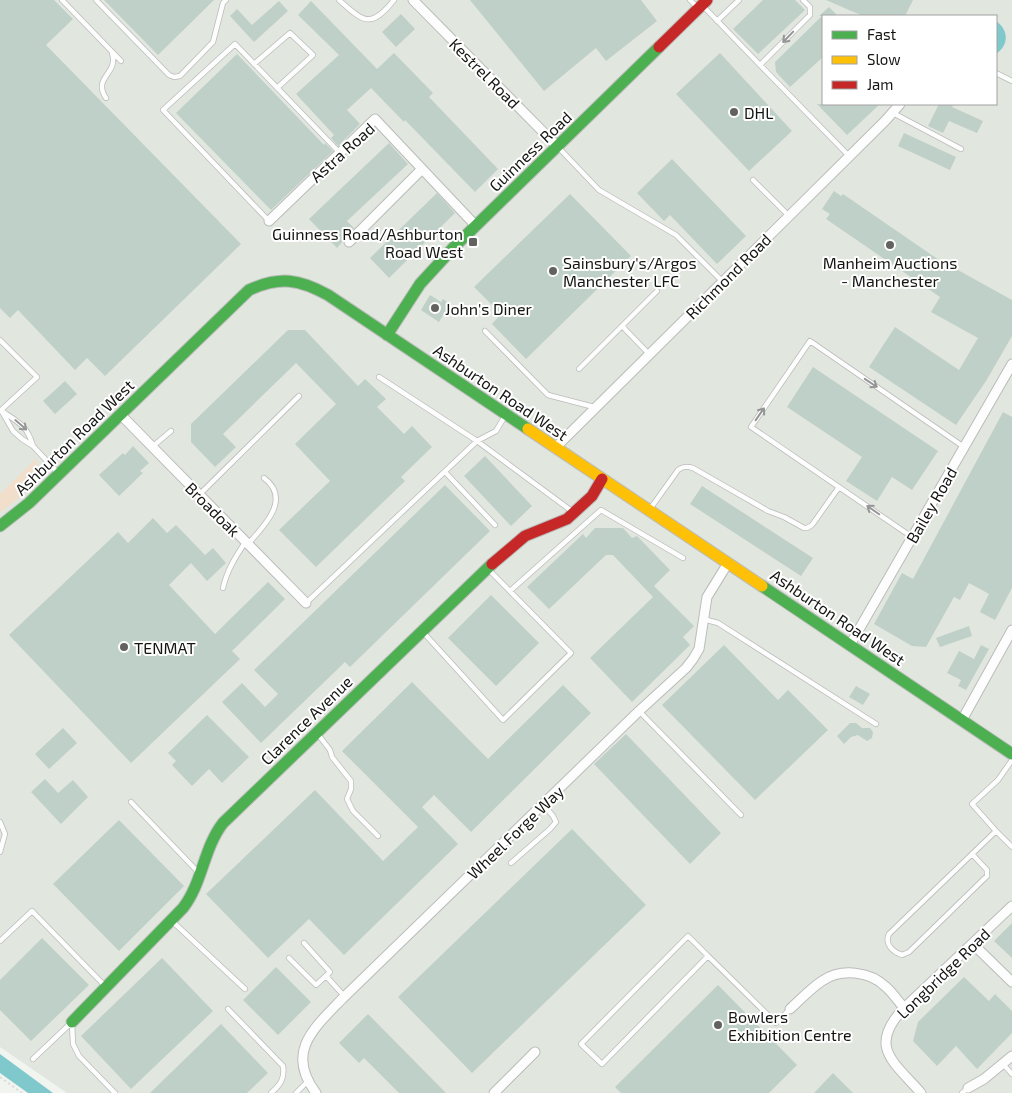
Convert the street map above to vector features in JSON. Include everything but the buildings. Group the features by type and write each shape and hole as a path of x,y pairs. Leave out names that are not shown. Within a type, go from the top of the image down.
{"main road":[{"name":"Guinness Road","path":"387,335 420,284 454,247 558,147 699,4"},
{"name":"Ashburton Road West","path":"0,526 17,514 60,474 249,290 275,280 300,281 313,286 387,335 1012,754"},
{"name":"Clarence Avenue","path":"72,1022 172,921 189,901 195,889 208,844 215,832 487,568 525,536 567,519 592,496 602,478"}],"street":[{"name":"Kestrel Road","path":"413,0 558,147"},
{"name":"Richmond Road","path":"555,448 899,105"},
{"name":"Astra Road","path":"269,221 375,118 476,226"},
{"path":"349,242 422,169"},
{"name":"Bailey Road","path":"850,645 1012,364"},
{"name":"Broadoak","path":"120,414 306,603"},
{"name":"Wheel Forge Way","path":"316,1093 307,1082 302,1056 309,1035 345,997 543,804 686,668 699,649 708,597 728,563"},
{"path":"962,720 1012,630"},
{"name":"Longbridge Road","path":"921,1093 894,1065 886,1044 888,1028 904,1008 1012,906"},
{"path":"973,944 1012,982"},
{"path":"790,1009 823,980 838,974 849,973 864,974 876,980 885,986 904,1008"},
{"path":"494,1093 535,1052"},
{"path":"965,1090 984,1079 1012,1056"}],"lane":[{"path":"62,0 120,61"},
{"path":"96,0 174,78 180,76 213,42 226,0"},
{"path":"339,0 360,18 366,20 380,14 394,0"},
{"path":"717,21 739,0"},
{"path":"760,66 810,15 810,6 804,0"},
{"path":"699,4 849,156"},
{"path":"254,64 290,33 313,55 277,88"},
{"path":"269,221 163,110 235,44 339,152"},
{"path":"106,98 101,87 103,79 113,65 113,57 110,50"},
{"path":"997,74 1012,81"},
{"path":"893,113 961,148"},
{"path":"558,147 600,190 676,235 722,281"},
{"path":"753,180 788,216"},
{"path":"578,369 657,291"},
{"path":"622,326 649,354"},
{"path":"485,331 548,395 596,408"},
{"path":"0,340 37,377 0,410"},
{"path":"913,538 751,427 810,341 964,447"},
{"path":"379,377 477,441 573,512"},
{"path":"200,494 299,396"},
{"path":"0,410 21,423 29,432 33,446"},
{"path":"0,410 13,431 33,446 60,474"},
{"path":"306,603 477,441 496,431 506,415"},
{"path":"152,447 171,431"},
{"path":"649,510 682,467 693,468 768,511 804,528 812,525 839,487"},
{"path":"444,472 495,525"},
{"path":"223,588 225,578 231,566 247,543 272,514 277,498 272,483 264,478"},
{"path":"510,591 601,510 683,558"},
{"path":"422,631 503,720 571,653 487,568"},
{"path":"703,619 718,623 876,724"},
{"path":"639,711 741,815"},
{"path":"316,732 330,750 332,757 351,781 351,789 347,799 353,812 378,836"},
{"path":"1012,760 998,780 972,804 1012,847"},
{"path":"131,802 199,873"},
{"path":"511,863 556,822 543,804"},
{"path":"0,822 6,834 0,852"},
{"path":"972,854 987,870 987,876 909,952 902,955 896,952 888,943 887,937 889,934 972,854 996,831"},
{"path":"0,941 32,911 106,987"},
{"path":"172,921 245,989"},
{"path":"708,956 602,1064 581,1044 688,936 776,1023 790,1009"},
{"path":"289,958 316,985 330,972 304,943"},
{"path":"326,976 345,997"},
{"path":"228,1009 283,1066 283,1079 272,1093"},
{"path":"33,1059 72,1022"},
{"path":"72,1022 73,1044 79,1056 115,1093"},
{"path":"1003,1064 1012,1074"},
{"path":"296,1093 307,1082"}],"path":[{"path":"0,1077 22,1093"}],"shaded area":[{"path":"0,0 1012,0 1012,1093 67,1093 0,1047"},
{"path":"37,458 36,479 30,488 0,512 0,494"}],"water":[{"path":"997,22 1003,29 1006,38 997,53"},
{"path":"0,1054 53,1093 28,1093 0,1073"}],"traffic: fast":[{"path":"387,335 420,284 454,247 659,47"},
{"path":"0,526 29,503 249,290 280,281 298,283 328,295 528,429"},
{"path":"72,1022 183,908 190,898 211,844 223,823 492,564"},
{"path":"762,586 1012,754"}],"traffic: slow":[{"path":"528,429 762,586"}],"traffic: jam":[{"path":"659,47 707,0"},
{"path":"492,564 525,536 567,519 592,496 602,479"}],"place":[{"name":"DHL","path":"734,112"},
{"name":"Guinness Road/Ashburton Road West","path":"473,242"},
{"name":"Manheim Auctions - Manchester","path":"890,245"},
{"name":"Sainsbury's/Argos Manchester LFC","path":"553,271"},
{"name":"John's Diner","path":"435,308"},
{"name":"TENMAT","path":"124,647"},
{"name":"Bowlers Exhibition Centre","path":"718,1025"}]}
